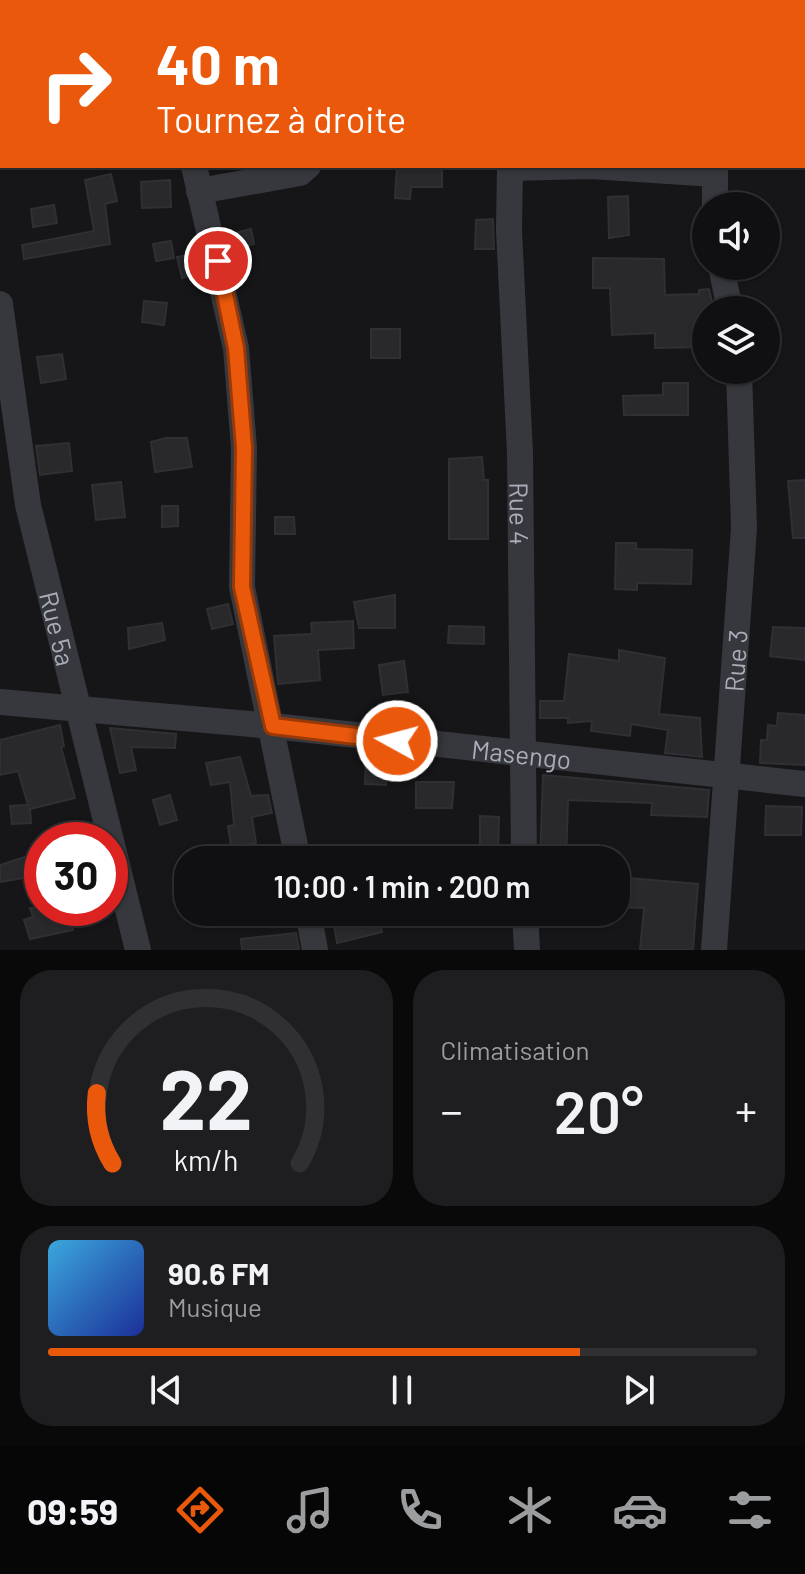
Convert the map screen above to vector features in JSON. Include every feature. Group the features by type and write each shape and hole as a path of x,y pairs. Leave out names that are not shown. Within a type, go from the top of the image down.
{"street":[{"path":"295,846 242,587 241,506 245,480 236,348 224,284 196,178 300,173 306,168"},
{"name":"Rue 4","path":"510,168 509,231 519,439 524,846"},
{"path":"653,168 715,170 715,192"},
{"name":"Rue 5a","path":"0,304 4,374 28,505 138,950"},
{"name":"Rue 3","path":"714,950 744,528 739,384"},
{"name":"Masengo","path":"0,702 273,726 805,784"},
{"path":"311,926 315,950"},
{"path":"526,926 527,950"}],"building":[{"path":"397,168 442,168 442,187 411,187 410,199 395,198"},
{"path":"111,174 117,201 105,204 110,244 24,259 22,245 94,231 85,180"},
{"path":"170,180 171,207 142,208 141,182"},
{"path":"628,196 629,235 609,238 608,197"},
{"path":"54,205 57,223 33,227 31,209"},
{"path":"493,219 494,249 475,249 476,220"},
{"path":"251,229 254,244 230,250 227,235"},
{"path":"171,241 174,258 156,261 153,244"},
{"path":"198,253 202,273 182,278 177,257"},
{"path":"593,258 664,259 665,295 699,294 699,290 709,289 711,296 692,296 692,347 655,348 655,333 612,335 610,288 593,288"},
{"path":"144,301 167,303 164,325 142,322"},
{"path":"371,329 400,329 400,358 371,358"},
{"path":"62,354 66,379 41,383 37,357"},
{"path":"663,383 688,383 688,415 624,415 623,396 663,395"},
{"path":"187,438 192,467 155,472 151,442"},
{"path":"69,443 72,471 40,475 36,446"},
{"path":"482,457 484,480 488,480 488,539 449,539 449,459"},
{"path":"805,480 805,538 793,538 788,481"},
{"path":"121,482 125,517 96,520 92,485"},
{"path":"162,506 178,506 178,526 162,527"},
{"path":"275,517 294,517 295,534 275,534"},
{"path":"616,543 636,543 636,549 692,550 691,584 637,583 637,590 615,589"},
{"path":"395,595 395,628 359,628 354,602"},
{"path":"228,604 233,624 212,629 207,609"},
{"path":"353,621 354,648 318,650 320,680 278,684 274,636 312,634 311,623"},
{"path":"162,623 165,640 129,649 128,628"},
{"path":"449,626 484,627 484,644 448,643"},
{"path":"773,627 805,628 805,660 770,656"},
{"path":"619,650 665,658 659,714 700,718 702,757 665,753 668,730 631,724 630,736 591,731 592,721 568,723 568,718 540,718 540,701 564,701 569,654 619,661"},
{"path":"404,661 408,692 383,695 379,665"},
{"path":"778,713 805,715 805,765 760,763 761,740 767,740 768,725 777,726"},
{"path":"60,725 64,746 61,747 75,798 30,809 31,822 12,824 10,806 28,805 18,771 0,775 0,740"},
{"path":"110,728 176,734 175,748 131,747 136,770 120,773"},
{"path":"240,757 251,796 268,795 272,813 252,817 256,843 231,846 228,826 234,825 230,782 211,785 206,763"},
{"path":"366,762 387,762 386,785 365,784"},
{"path":"543,775 709,790 707,817 651,815 652,803 568,800 566,846 540,846"},
{"path":"416,782 454,782 452,808 416,808"},
{"path":"170,795 177,820 160,825 153,800"},
{"path":"766,806 802,807 801,835 765,835"},
{"path":"480,816 499,817 498,846 480,846"},
{"path":"24,857 24,878 0,882 0,865"},
{"path":"630,878 698,884 693,950 640,950 644,908 630,908"},
{"path":"26,926 73,926 73,930 30,939"},
{"path":"334,926 380,926 382,932 337,943"},
{"path":"296,933 299,950 242,950 241,939"}],"route":[{"path":"218,261 236,348 244,448 245,480 240,537 242,587 273,726 397,741"}]}
